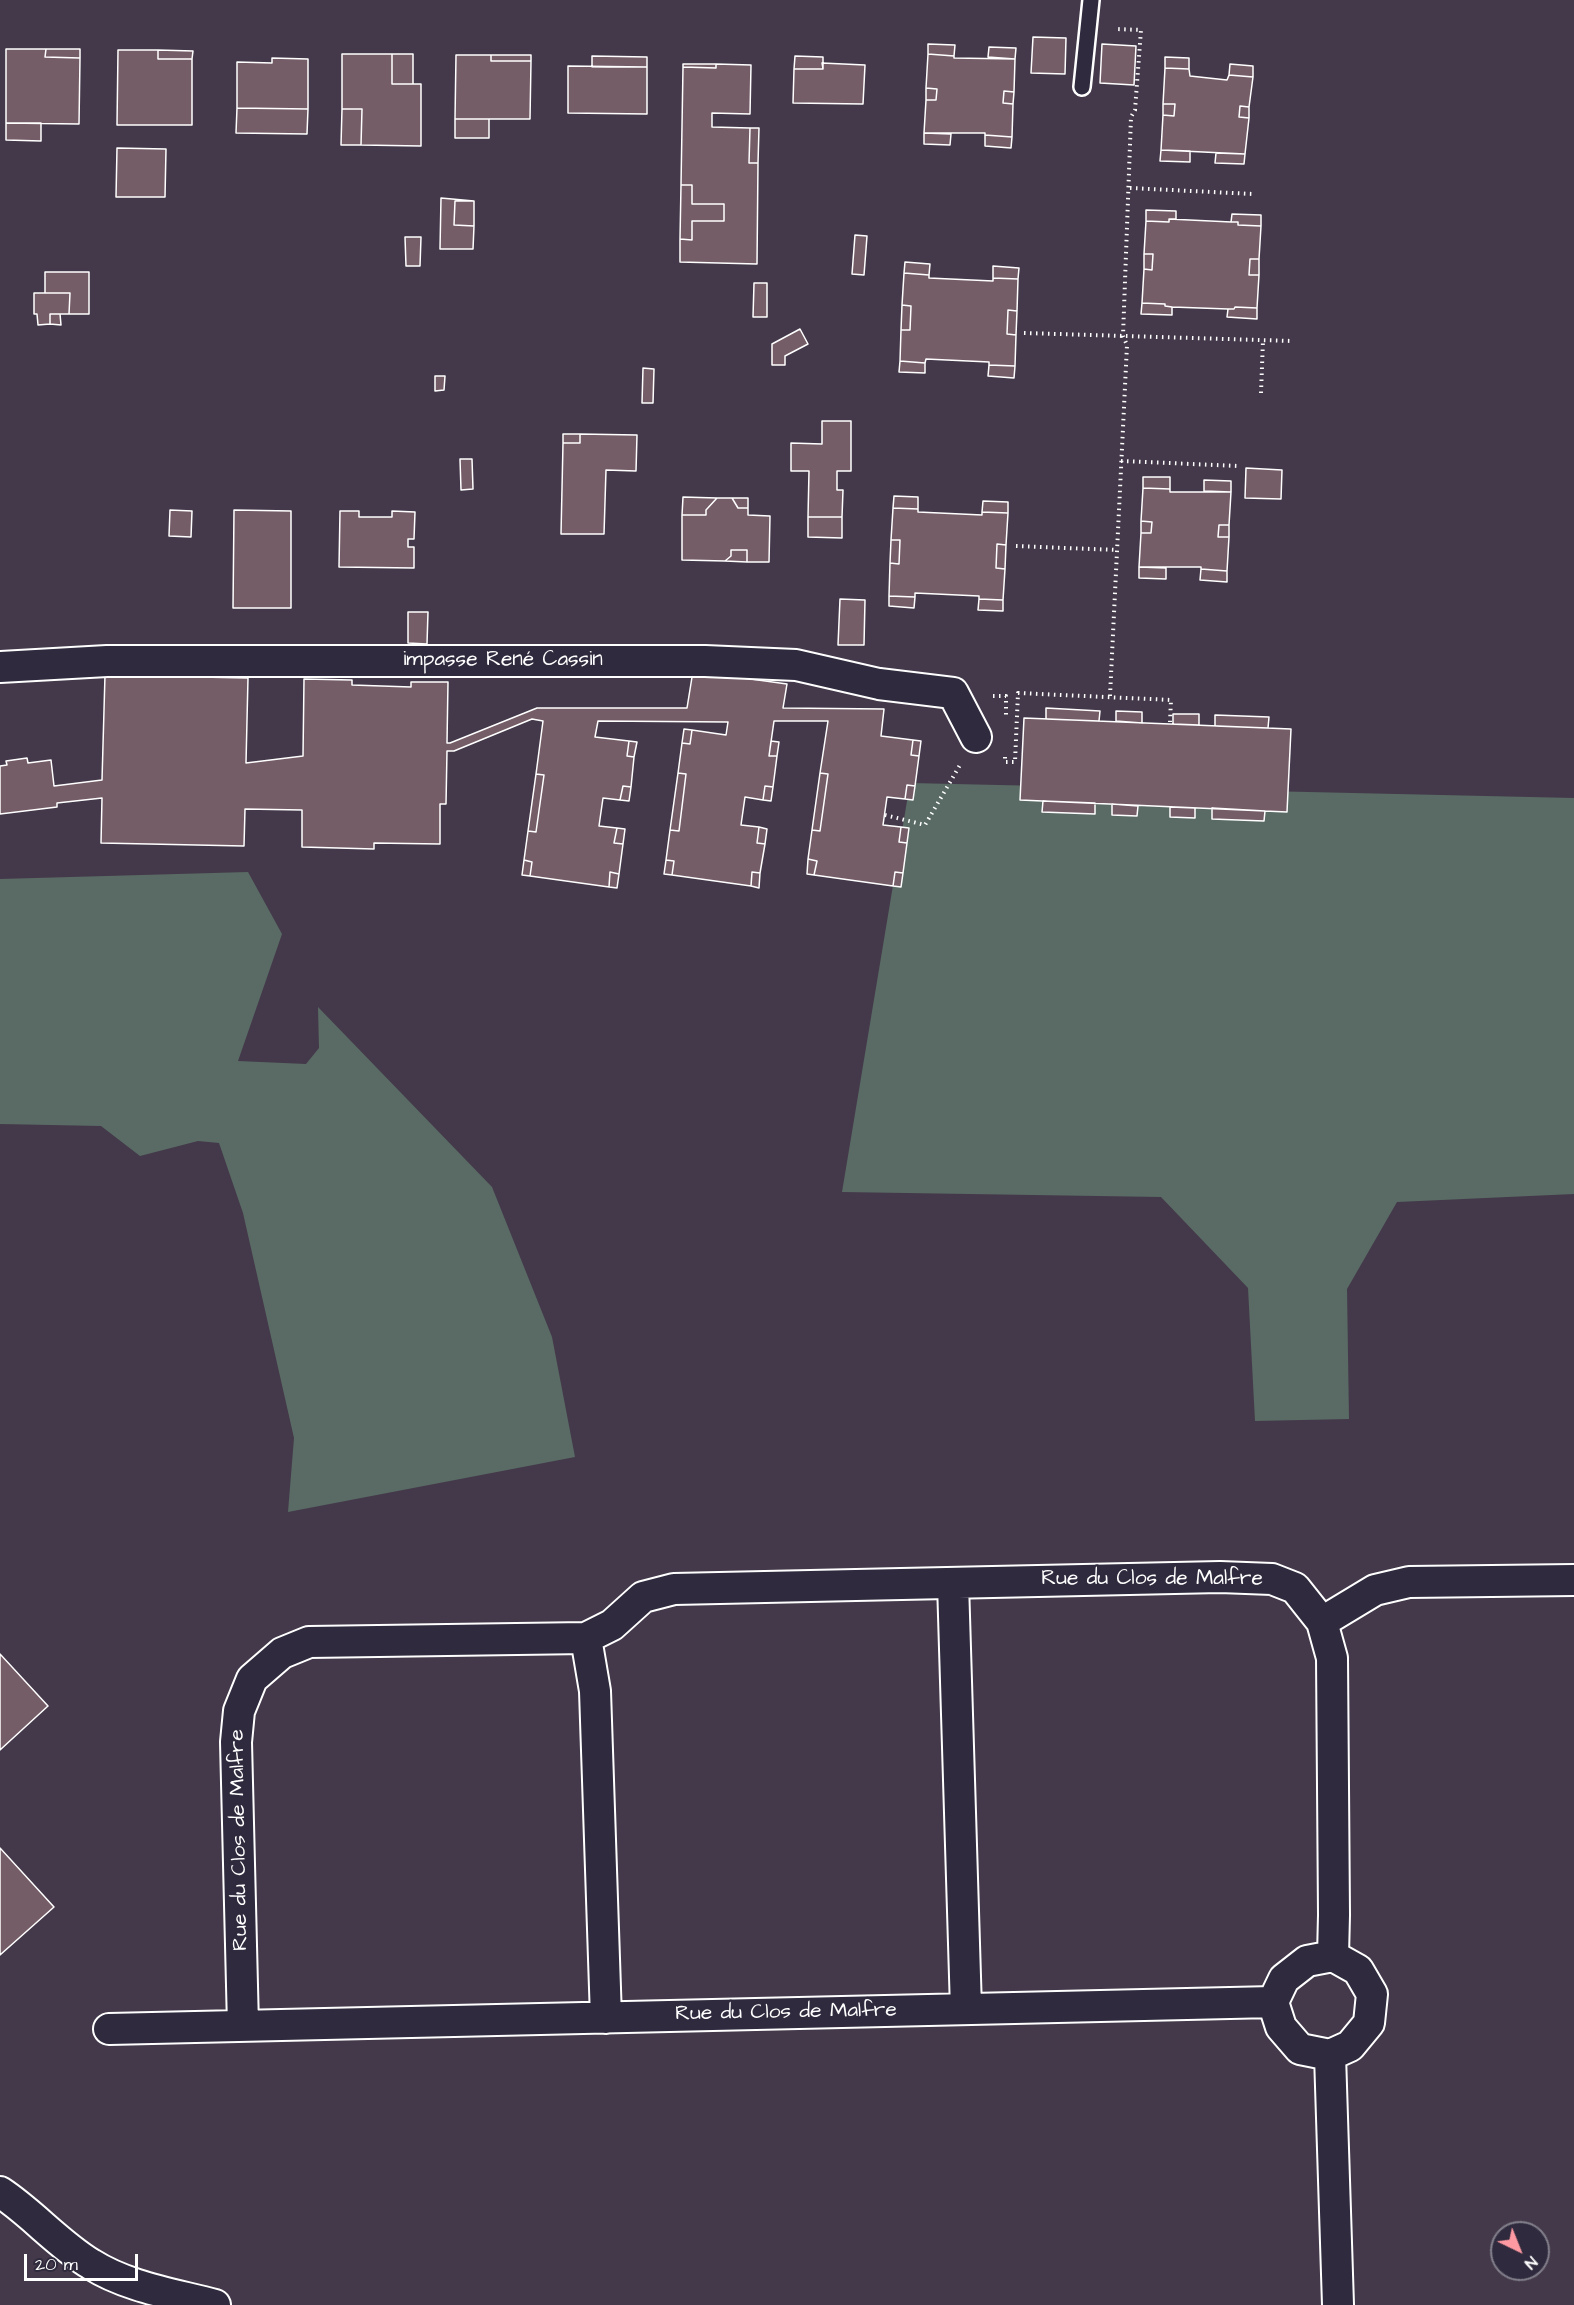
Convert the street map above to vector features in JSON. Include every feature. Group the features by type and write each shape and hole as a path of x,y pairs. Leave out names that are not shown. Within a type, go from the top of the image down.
{"street":[{"name":"impasse René Cassin","path":"0,667 107,661 705,661 796,665 879,684 953,693 976,737"},
{"name":"Rue du Clos de Malfre","path":"243,2026 236,1743 239,1711 252,1679 282,1653 309,1642 586,1638 612,1625 643,1597 674,1589 1220,1577 1272,1579 1295,1588 1322,1622 1332,1658 1333,1956"},
{"path":"1322,1622 1374,1590 1409,1582 1574,1580"},
{"path":"953,1583 966,2009"},
{"path":"586,1638 596,1691 606,2018"},
{"path":"1333,1956 1358,1970 1372,1994 1369,2023 1350,2046 1330,2055 1300,2049 1281,2027 1273,2002 1284,1979 1307,1961 1333,1956"},
{"name":"Rue du Clos de Malfre","path":"109,2029 1273,2002"},
{"path":"1330,2055 1338,2305"},
{"path":"0,2192 59,2242 92,2265 119,2279 215,2305"}],"lane":[{"path":"1083,87 1091,0"}],"path":[{"path":"1088,28 1141,30 1135,110 1131,117 1123,336 1127,345 1110,696"},
{"path":"1130,188 1253,194"},
{"path":"1024,333 1293,341"},
{"path":"1261,393 1263,340"},
{"path":"1121,461 1238,466"},
{"path":"1016,546 1117,550"},
{"path":"1005,751 1005,762 1015,762 1018,693 1171,699 1170,722"},
{"path":"885,815 925,825 976,737 988,696 1006,696 1006,718"}],"green space":[{"path":"910,783 1574,798 1574,1194 1397,1202 1347,1289 1349,1419 1255,1421 1248,1288 1161,1197 842,1192"},
{"path":"248,872 282,934 238,1061 306,1064 319,1048 318,1007 492,1187 552,1337 575,1457 288,1512 294,1438 243,1213 219,1143 198,1141 140,1156 101,1126 0,1124 0,879"}],"building":[{"path":"1033,37 1066,38 1065,74 1031,73"},
{"path":"928,44 955,45 954,56 928,54"},
{"path":"1102,44 1136,46 1134,85 1100,83"},
{"path":"989,47 1016,48 1015,59 988,57"},
{"path":"6,49 46,49 45,57 80,58 79,124 6,123"},
{"path":"46,49 80,49 80,58 45,57"},
{"path":"118,50 158,50 158,59 192,59 192,125 117,125"},
{"path":"158,50 193,51 192,59 158,59"},
{"path":"342,54 392,54 392,84 421,84 421,146 361,145 362,109 342,109"},
{"path":"392,54 413,54 413,84 392,84"},
{"path":"928,54 954,56 954,58 1015,59 1014,92 1004,91 1003,103 1013,104 1012,137 985,135 985,133 924,133 926,100 936,100 937,89 926,88"},
{"path":"456,55 491,55 491,61 531,61 530,119 455,119"},
{"path":"491,55 531,55 531,61 491,61"},
{"path":"592,56 647,57 647,67 592,67"},
{"path":"795,56 823,57 823,69 794,69"},
{"path":"1165,57 1189,58 1189,69 1165,68"},
{"path":"272,58 308,59 308,109 237,108 237,62 272,63"},
{"path":"822,63 865,65 863,104 793,103 794,69 823,69"},
{"path":"683,64 716,64 716,68 683,67"},
{"path":"716,64 751,65 750,114 712,113 712,127 750,128 749,163 758,163 757,264 680,262 680,239 692,240 692,221 724,221 724,204 692,204 692,185 681,185 683,67 716,68"},
{"path":"1230,64 1253,66 1253,77 1229,75"},
{"path":"568,66 647,67 647,114 568,113"},
{"path":"1165,68 1189,69 1190,76 1227,80 1229,75 1253,77 1249,107 1240,106 1239,117 1249,118 1245,154 1161,150 1163,115 1174,116 1175,104 1163,104"},
{"path":"926,88 937,89 936,100 926,100"},
{"path":"1004,91 1014,92 1013,104 1003,103"},
{"path":"1163,104 1175,104 1174,116 1163,115"},
{"path":"1240,106 1249,107 1249,118 1239,117"},
{"path":"237,108 308,109 307,134 236,133"},
{"path":"342,109 362,109 361,145 341,145"},
{"path":"455,119 489,119 489,138 455,138"},
{"path":"6,123 41,123 41,141 6,140"},
{"path":"750,128 759,128 758,163 749,163"},
{"path":"924,133 951,134 950,145 924,144"},
{"path":"985,135 1012,137 1011,148 985,146"},
{"path":"117,148 166,149 165,197 116,197"},
{"path":"1161,150 1190,151 1190,162 1160,161"},
{"path":"1216,153 1245,154 1244,164 1215,163"},
{"path":"681,185 692,185 692,204 724,204 724,221 692,221 692,240 680,239"},
{"path":"441,198 474,201 455,201 454,225 474,226 473,249 440,249"},
{"path":"455,201 474,201 474,226 454,225"},
{"path":"1146,210 1176,211 1176,219 1169,219 1169,222 1146,221"},
{"path":"1232,214 1261,215 1261,226 1238,225 1238,222 1231,222"},
{"path":"1169,219 1238,222 1238,225 1261,226 1259,259 1250,259 1249,275 1259,275 1257,308 1172,307 1165,306 1165,304 1142,303 1144,269 1152,270 1153,254 1144,254 1146,221 1169,222"},
{"path":"855,235 867,236 864,275 852,274"},
{"path":"405,237 421,237 420,266 406,266"},
{"path":"1144,254 1153,254 1152,270 1144,269"},
{"path":"1250,259 1259,259 1259,275 1249,275"},
{"path":"905,262 930,264 929,275 904,273"},
{"path":"993,266 1019,268 1018,279 993,278"},
{"path":"45,272 89,272 89,314 69,314 70,293 45,293"},
{"path":"904,273 929,275 929,278 993,281 993,278 1018,279 1017,311 1008,310 1007,334 1016,335 1015,366 989,365 989,362 926,359 925,363 900,361 901,330 910,330 911,306 902,305"},
{"path":"754,283 767,283 767,317 753,317"},
{"path":"34,293 70,293 69,314 50,314 50,324 38,325 37,314 34,314"},
{"path":"1142,303 1165,304 1165,306 1172,307 1172,315 1141,314"},
{"path":"902,305 911,306 910,330 901,330"},
{"path":"1257,308 1257,319 1227,317 1228,309"},
{"path":"1008,310 1017,311 1016,335 1007,334"},
{"path":"50,314 60,314 61,325 50,324"},
{"path":"800,329 808,344 785,356 785,365 772,365 772,344"},
{"path":"900,361 925,363 925,373 899,372"},
{"path":"989,365 1015,366 1014,378 988,376"},
{"path":"643,368 654,369 653,403 642,403"},
{"path":"435,376 445,376 444,390 435,391"},
{"path":"822,421 851,421 851,471 837,471 837,490 843,490 842,517 808,517 809,471 791,471 791,443 822,444"},
{"path":"563,434 580,434 580,443 563,443"},
{"path":"580,434 637,435 636,471 606,470 604,534 561,534 563,443 580,443"},
{"path":"460,459 472,459 473,489 461,490"},
{"path":"1246,468 1282,470 1281,499 1245,498"},
{"path":"1143,477 1170,477 1170,489 1143,488"},
{"path":"1204,480 1231,481 1231,492 1204,491"},
{"path":"1143,488 1170,489 1170,492 1231,492 1229,525 1219,525 1218,537 1229,537 1227,571 1201,569 1201,567 1139,567 1141,533 1151,533 1152,522 1141,521"},
{"path":"894,496 918,497 918,509 893,508"},
{"path":"683,497 717,498 706,510 706,515 682,515"},
{"path":"717,498 732,498 738,508 748,508 748,515 770,516 769,562 747,562 747,550 731,550 731,556 725,561 682,560 682,515 706,515 706,510"},
{"path":"732,498 748,498 748,508 738,508"},
{"path":"983,501 1008,502 1008,513 982,512"},
{"path":"893,508 918,509 918,512 982,515 982,512 1008,513 1006,545 997,544 996,568 1005,569 1003,600 979,599 979,596 915,593 915,597 889,596 890,563 899,564 900,540 891,540"},
{"path":"170,510 192,511 191,537 169,536"},
{"path":"234,510 291,511 291,608 233,608"},
{"path":"340,511 359,511 359,517 392,517 392,511 415,512 414,539 408,539 408,547 414,547 414,568 339,567"},
{"path":"808,517 842,517 842,538 808,537"},
{"path":"1141,521 1152,522 1151,533 1141,533"},
{"path":"1219,525 1229,525 1229,537 1218,537"},
{"path":"891,540 900,540 899,564 890,563"},
{"path":"997,544 1006,545 1005,569 996,568"},
{"path":"731,550 747,550 747,562 725,561 731,556"},
{"path":"1139,567 1166,568 1166,579 1139,578"},
{"path":"1201,569 1227,571 1227,582 1200,580"},
{"path":"889,596 915,597 914,608 889,606"},
{"path":"840,599 865,600 864,645 838,645"},
{"path":"979,599 1003,600 1003,611 978,610"},
{"path":"408,612 428,612 427,644 408,643"},
{"path":"693,671 787,684 783,708 884,709 881,736 913,740 911,755 919,756 915,786 907,785 905,799 887,797 883,825 901,827 899,842 907,843 903,873 895,872 893,886 814,875 817,861 808,859 812,830 820,831 828,774 820,773 828,721 774,721 769,756 777,756 773,787 765,786 763,800 745,797 741,825 759,827 757,843 765,844 760,873 752,872 751,886 672,875 674,861 666,860 670,830 679,831 686,774 678,773 682,743 690,744 692,730 726,735 728,722 598,721 595,737 629,741 627,756 634,757 631,787 623,786 620,800 603,798 599,826 617,828 614,843 623,844 619,874 610,872 609,887 530,876 532,862 524,860 528,831 536,832 544,775 536,774 543,721 532,719 454,751 447,751 446,804 440,804 440,844 374,843 374,849 302,847 302,810 245,809 244,846 101,843 102,798 57,803 57,807 0,814 0,766 7,765 6,761 27,758 28,763 51,760 54,786 102,780 105,675 248,678 246,763 303,756 304,679 352,680 352,685 411,687 411,682 448,682 447,743 450,743 537,708 687,708"},
{"path":"1046,708 1100,711 1099,721 1046,719"},
{"path":"1116,711 1142,712 1142,723 1116,721"},
{"path":"1173,714 1199,714 1199,725 1173,724"},
{"path":"1215,715 1269,717 1268,728 1215,726"},
{"path":"1024,718 1291,729 1287,812 1020,800"},
{"path":"684,729 692,730 690,744 682,743"},
{"path":"913,740 921,741 919,756 911,755"},
{"path":"629,741 637,742 634,757 627,756"},
{"path":"771,741 779,742 777,756 769,756"},
{"path":"678,773 686,774 679,831 670,830"},
{"path":"820,773 828,774 820,831 812,830"},
{"path":"536,774 544,775 536,832 528,831"},
{"path":"907,785 915,786 913,800 905,799"},
{"path":"623,786 631,787 629,801 620,800"},
{"path":"765,786 773,787 771,801 763,800"},
{"path":"1043,801 1095,803 1095,814 1042,812"},
{"path":"1112,804 1138,806 1137,816 1112,815"},
{"path":"1170,807 1195,808 1195,818 1170,817"},
{"path":"1212,808 1265,811 1264,821 1212,819"},
{"path":"759,827 767,829 765,844 757,843"},
{"path":"901,827 909,828 907,843 899,842"},
{"path":"617,828 625,829 623,844 614,843"},
{"path":"808,859 817,861 814,875 807,874"},
{"path":"524,860 532,862 530,876 522,875"},
{"path":"666,860 674,861 672,875 664,874"},
{"path":"610,872 619,874 617,888 609,887"},
{"path":"752,872 760,873 759,888 751,886"},
{"path":"895,872 903,873 901,887 893,886"},
{"path":"0,1654 48,1706 0,1750"},
{"path":"0,1848 54,1907 0,1955"}]}
